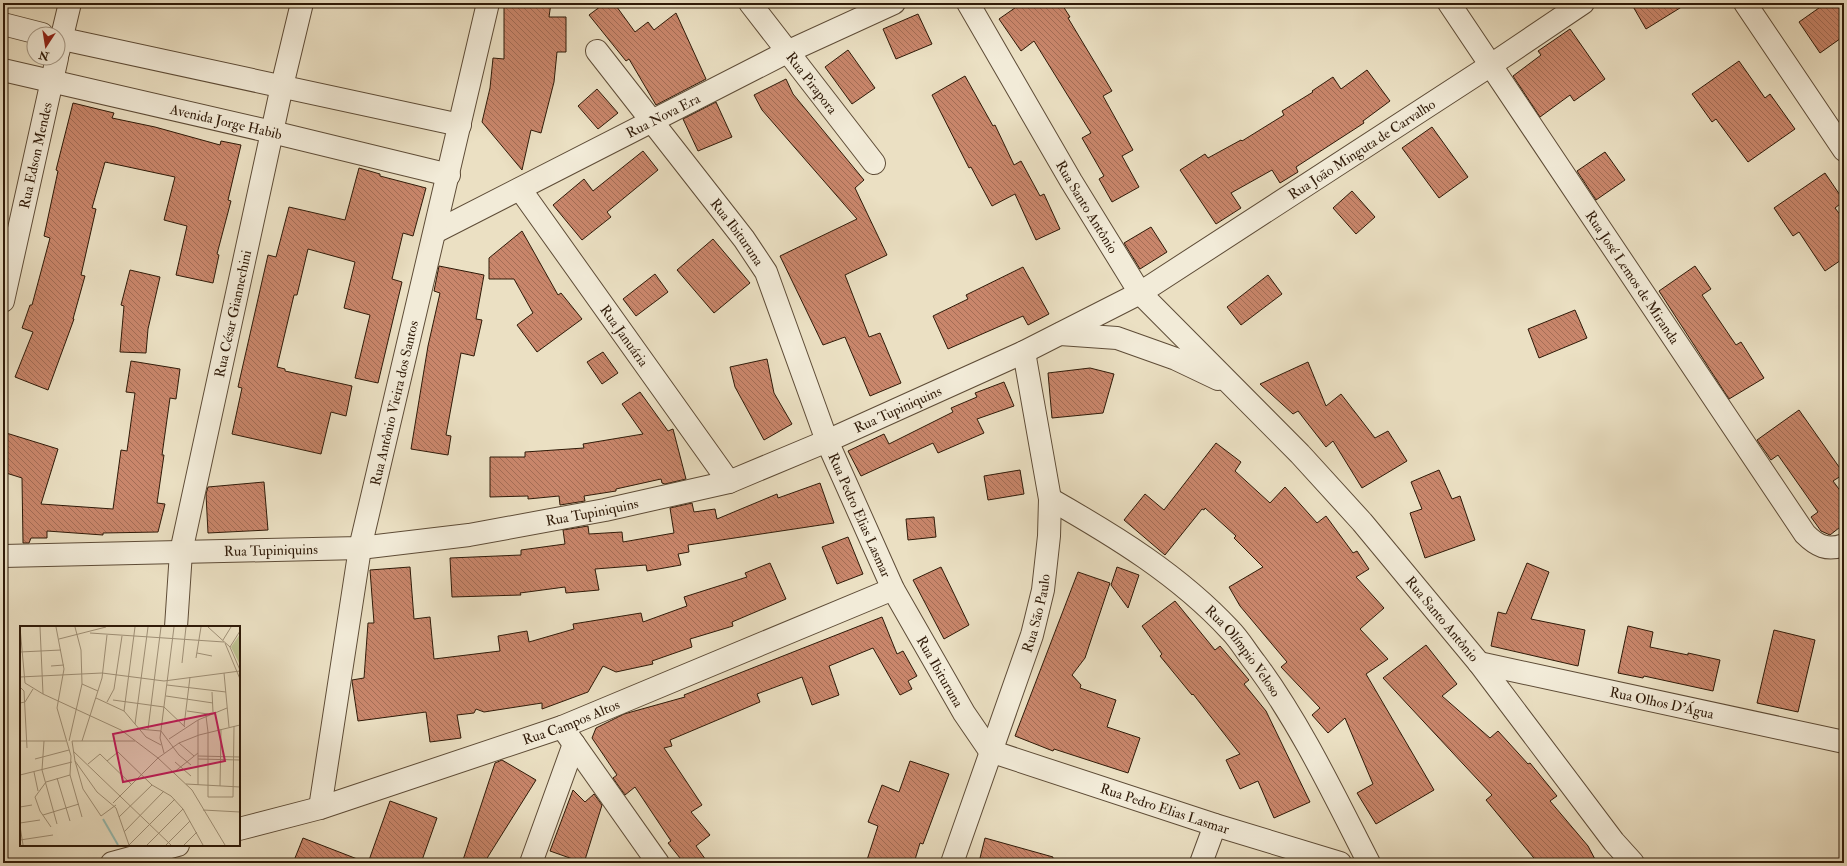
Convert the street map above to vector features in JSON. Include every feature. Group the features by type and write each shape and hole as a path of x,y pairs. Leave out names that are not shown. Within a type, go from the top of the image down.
{"street":[{"name":"Rua Edson Mendes","path":"62,26 70,3"},
{"name":"Rua César Giannechini","path":"176,626 181,552 282,86 302,3"},
{"name":"Rua Antônio Vieira dos Santos","path":"320,808 360,548 449,175 488,3"},
{"name":"Rua Pirapora","path":"750,3 874,163"},
{"name":"Rua Nova Era","path":"435,232 787,52 894,3"},
{"name":"Rua Santo Antônio","path":"968,3 1071,181 1140,293 1300,454 1362,522 1479,663 1614,842 1633,863"},
{"name":"Rua José Lemos de Miranda","path":"1449,3 1805,534 1821,547 1834,548 1844,545"},
{"name":"Rua João Minguta de Carvalho","path":"1140,293 1491,66 1583,3"},
{"path":"1745,3 1844,150"},
{"path":"3,24 26,33"},
{"path":"66,46 282,86 460,125"},
{"name":"Rua Ibituruna","path":"597,51 744,239 766,272 827,441"},
{"name":"Rua Edson Mendes","path":"3,301 52,81 53,66"},
{"name":"Avenida Jorge Habib","path":"3,70 272,132 449,175"},
{"name":"Rua Januária","path":"520,189 729,482"},
{"name":"Rua Tupiniquins","path":"3,556 360,548 469,535 605,510 729,482 827,441 1024,352 1140,293"},
{"name":"Rua Santo Antônio","path":"1059,334 1117,338 1176,359 1235,388"},
{"name":"Rua São Paulo","path":"952,863 990,751 1032,635 1043,590 1049,536 1050,499 1024,352"},
{"name":"Rua Pedro Elias Lasmar","path":"827,441 893,589"},
{"name":"Rua Olímpio Veloso","path":"1050,499 1107,531 1177,580 1231,630 1280,696 1318,762 1369,863"},
{"name":"Rua Ibituruna","path":"893,589 957,700 990,751"},
{"name":"Rua Campos Altos","path":"240,829 320,808 562,727 893,589"},
{"name":"Rua Olhos D'Água","path":"1479,663 1844,742"},
{"path":"562,727 658,863"},
{"path":"531,863 574,744"},
{"name":"Rua Pedro Elias Lasmar","path":"990,751 1340,863"},
{"path":"1201,863 1215,824"},
{"path":"120,862 167,847"}],"building":[{"path":"504,3 551,3 549,17 566,17 566,52 557,52 554,82 541,133 531,130 522,170 482,122 490,88 493,58 504,59"},
{"path":"605,3 614,3 635,32 648,22 654,30 676,13 706,79 656,105 629,59 626,61 589,15"},
{"path":"1022,3 1061,3 1070,17 1068,18 1112,91 1103,96 1133,150 1122,156 1139,187 1112,202 1099,179 1104,176 1082,138 1091,133 1034,41 1021,51 999,19"},
{"path":"1631,3 1688,3 1646,29"},
{"path":"1826,3 1844,3 1844,36 1820,53 1799,22"},
{"path":"918,14 932,44 896,59 883,29"},
{"path":"1570,29 1605,79 1574,101 1570,95 1540,117 1513,76 1541,55 1538,51"},
{"path":"848,50 875,88 852,104 825,67"},
{"path":"1739,61 1765,98 1770,94 1795,129 1748,162 1716,119 1712,122 1692,94"},
{"path":"1367,70 1390,101 1363,121 1364,123 1296,167 1298,172 1280,183 1272,170 1231,193 1241,208 1216,224 1180,170 1205,154 1208,158 1241,140 1242,141 1284,115 1282,111 1313,92 1312,91 1333,77 1341,89"},
{"path":"965,76 993,126 995,125 1014,165 1021,161 1040,196 1044,194 1060,229 1036,240 1015,194 992,206 971,167 969,168 932,95"},
{"path":"786,79 793,94 864,180 855,188 887,255 845,275 869,337 880,333 901,383 870,396 845,337 823,345 780,256 857,219 762,110 754,95"},
{"path":"597,89 618,113 598,129 578,106"},
{"path":"716,102 732,137 698,151 683,119"},
{"path":"73,103 114,113 112,118 155,127 220,145 221,141 241,145 228,200 231,201 217,254 219,255 213,283 176,275 187,226 164,220 175,177 105,162 92,208 96,209 81,275 85,276 74,319 48,390 15,377 33,332 22,328 30,305 32,305 50,238 44,236 58,171 56,170"},
{"path":"1432,127 1468,177 1439,198 1402,148"},
{"path":"643,151 658,170 607,212 611,217 582,240 553,205 584,179 593,191"},
{"path":"1605,152 1625,180 1596,200 1577,171"},
{"path":"359,168 380,174 380,176 426,188 413,236 403,233 392,279 402,282 378,383 355,378 370,315 344,308 355,262 308,249 297,295 294,295 277,367 285,369 285,371 352,386 346,416 331,412 321,454 232,434 242,388 238,387 268,255 276,257 289,207 345,220"},
{"path":"1825,173 1844,201 1835,208 1844,220 1844,258 1825,271 1799,232 1793,236 1774,208"},
{"path":"1352,191 1375,217 1356,234 1333,208"},
{"path":"1151,227 1167,252 1140,269 1124,243"},
{"path":"522,231 558,295 561,293 582,319 537,352 517,325 533,313 514,279 489,279 489,258"},
{"path":"713,239 750,283 714,313 677,270"},
{"path":"439,266 484,275 476,319 482,320 474,356 461,353 446,435 451,436 448,455 411,449 428,346 440,293 434,291"},
{"path":"1695,266 1711,289 1702,295 1736,345 1741,342 1764,378 1729,399 1659,291"},
{"path":"1023,267 1049,314 1028,325 1023,316 948,349 933,316 968,299 966,295"},
{"path":"130,270 160,277 148,329 146,353 120,352 124,306 121,305"},
{"path":"655,274 668,292 636,316 623,299"},
{"path":"1268,275 1282,294 1241,325 1227,307"},
{"path":"1575,310 1587,338 1539,358 1528,329"},
{"path":"603,352 618,373 602,384 587,362"},
{"path":"767,359 774,393 792,424 764,440 735,387 730,367"},
{"path":"131,361 180,369 176,399 170,398 162,455 164,455 157,503 165,504 158,532 103,533 103,535 47,531 47,538 31,538 29,543 23,543 22,478 3,472 3,432 58,449 41,504 113,509 121,450 127,451 135,393 126,392"},
{"path":"1308,362 1326,406 1341,394 1375,438 1388,431 1407,461 1362,488 1333,441 1326,447 1298,411 1293,414 1260,384"},
{"path":"1090,368 1114,374 1103,413 1052,418 1048,373"},
{"path":"1004,382 1014,406 977,419 984,433 938,453 933,443 861,476 848,451 884,434 889,444 953,412 951,408 977,397 975,393"},
{"path":"640,392 668,431 673,429 686,479 665,484 662,483 661,479 616,489 616,491 584,496 585,501 560,505 559,496 528,499 528,496 490,497 490,457 525,457 525,452 584,448 583,444 643,434 622,404"},
{"path":"1799,410 1844,474 1833,481 1844,496 1844,524 1830,535 1821,531 1811,517 1818,512 1778,455 1771,460 1757,440"},
{"path":"1216,443 1241,462 1235,471 1270,503 1285,487 1317,523 1326,516 1353,553 1357,551 1369,569 1356,577 1384,608 1360,629 1388,659 1366,674 1434,790 1376,824 1357,793 1373,784 1345,718 1328,733 1312,715 1320,708 1281,667 1287,662 1240,606 1229,587 1263,567 1234,538 1236,536 1205,508 1204,510 1202,509 1165,555 1124,520 1145,494 1164,510"},
{"path":"1020,470 1024,494 988,500 984,476"},
{"path":"1439,470 1452,499 1460,496 1475,540 1425,558 1410,513 1422,509 1411,482"},
{"path":"264,482 268,530 208,533 206,494 208,487"},
{"path":"820,483 834,523 688,545 689,552 678,554 681,565 647,571 646,565 595,569 599,590 566,593 565,587 520,593 521,595 452,597 450,558 521,555 521,550 565,544 563,530 588,526 589,534 622,532 623,542 674,533 670,508 692,503 694,512 715,509 717,519 777,494 778,498"},
{"path":"934,517 936,537 908,540 906,519"},
{"path":"848,537 863,574 837,584 822,547"},
{"path":"770,563 786,599 732,622 733,626 690,639 692,647 652,661 653,664 616,672 603,666 588,692 542,709 542,703 484,712 476,709 474,713 457,715 461,738 430,742 426,712 358,721 352,680 364,678 368,623 374,623 370,570 410,567 414,619 430,617 434,659 500,651 498,636 527,631 529,642 574,629 573,624 641,613 643,622 687,606 684,597 747,577 745,573"},
{"path":"1527,563 1549,572 1531,619 1585,630 1578,666 1491,646 1498,612 1506,614"},
{"path":"941,567 969,625 944,639 913,580"},
{"path":"1117,567 1139,575 1128,608 1111,585"},
{"path":"1078,572 1110,583 1085,658 1072,675 1081,685 1080,688 1116,700 1107,727 1140,738 1128,773 1054,749 1053,751 1015,736"},
{"path":"1175,601 1215,650 1220,646 1249,680 1244,684 1266,711 1310,802 1274,818 1258,781 1240,789 1226,760 1240,754 1193,694 1192,695 1160,656 1162,654 1142,626"},
{"path":"882,617 897,654 903,651 917,676 908,681 912,689 900,695 873,648 829,666 839,695 812,705 802,677 757,694 760,702 670,740 672,746 664,748 702,805 691,812 710,835 696,846 708,863 684,863 668,843 671,841 635,787 625,795 613,778 617,775 592,738 596,728 624,714 685,697 684,695"},
{"path":"1628,626 1653,632 1650,647 1720,660 1713,691 1644,676 1643,678 1618,673"},
{"path":"1774,630 1815,640 1798,712 1757,703"},
{"path":"1426,645 1457,684 1442,696 1490,738 1498,731 1528,764 1530,763 1557,796 1550,801 1588,846 1597,863 1538,863 1486,800 1492,795 1383,678"},
{"path":"502,760 536,780 484,863 462,863 495,763"},
{"path":"910,761 949,774 923,844 920,843 914,863 866,863 878,826 868,822 882,785 899,792"},
{"path":"573,790 585,802 594,794 602,805 584,863 550,851"},
{"path":"390,801 437,818 421,863 368,863"},
{"path":"303,838 365,862 365,863 293,863"},
{"path":"985,838 1053,857 1052,863 999,863 980,858"}]}
